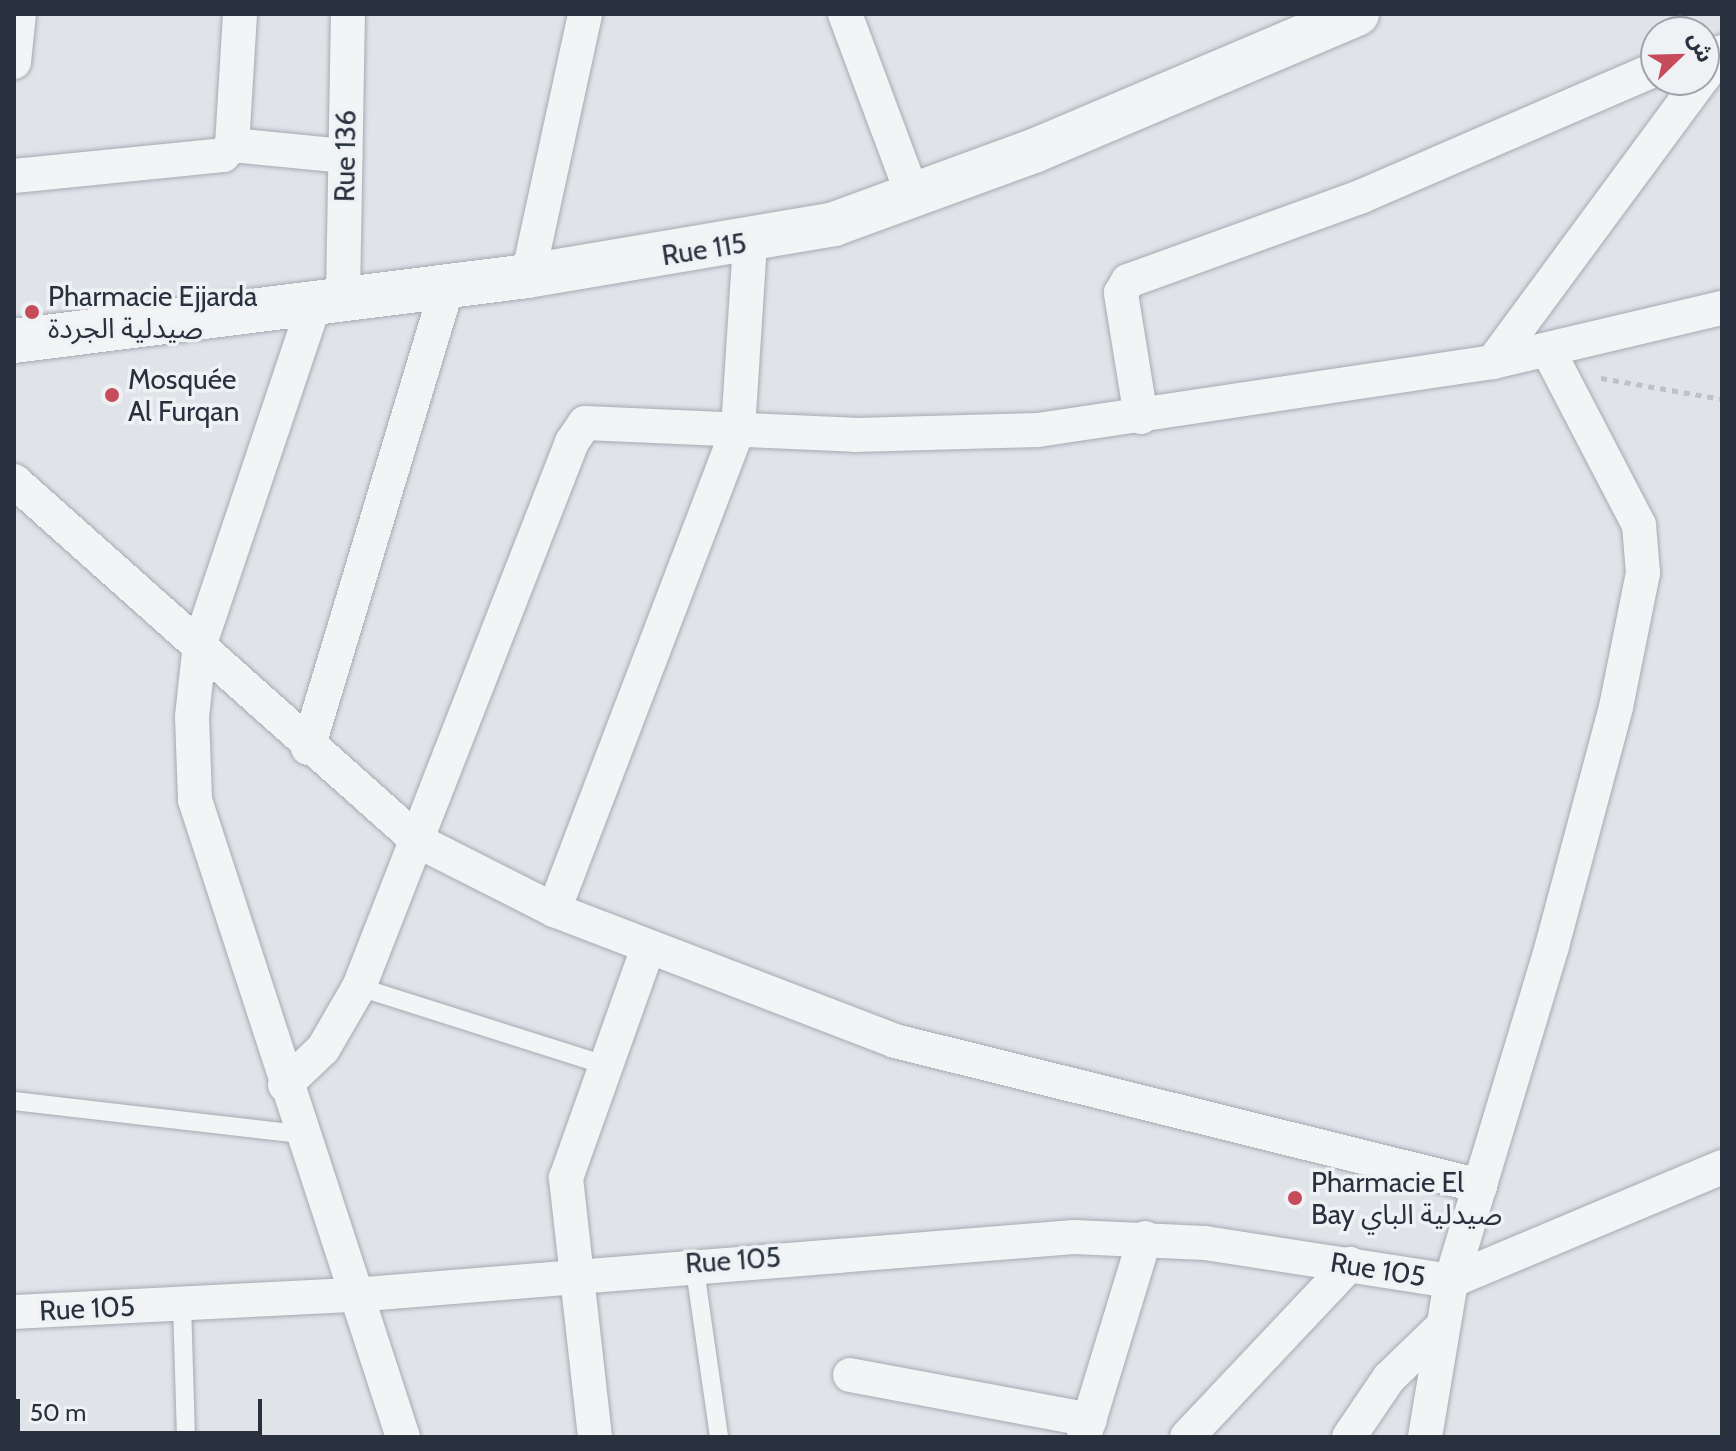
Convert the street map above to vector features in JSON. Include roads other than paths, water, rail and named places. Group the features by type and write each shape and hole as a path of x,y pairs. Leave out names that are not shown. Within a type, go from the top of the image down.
{"street":[{"path":"14,62 19,14"},
{"path":"232,145 240,14"},
{"name":"Rue 136","path":"348,14 345,156 329,300 200,643 192,717 195,800 300,1134 403,1437"},
{"path":"528,276 585,14"},
{"path":"845,14 914,199"},
{"name":"Rue 115","path":"14,341 447,287 750,242 914,199 1357,14"},
{"path":"1141,417 1121,293 1128,281 1360,197 1640,76"},
{"path":"1493,362 1689,96"},
{"path":"14,176 206,161 232,145 345,156"},
{"path":"554,910 738,429 750,242"},
{"path":"308,748 447,287"},
{"path":"285,1085 323,1049 359,987 580,429 593,421 738,429 961,434 1141,417 1493,362 1555,363 1722,308"},
{"path":"1425,1437 1451,1281 1616,707 1643,573 1639,525 1555,363"},
{"path":"14,481 200,643 308,748 418,841 554,910 647,951 895,1041 1480,1186"},
{"path":"595,1437 572,1273 567,1163 647,951"},
{"path":"1451,1281 1722,1167"},
{"path":"850,1375 1087,1428 1145,1238"},
{"name":"Rue 105","path":"14,1312 353,1295 694,1263 1145,1238 1350,1264 1451,1281"},
{"path":"1187,1437 1350,1264"},
{"path":"1349,1437 1389,1378 1441,1328"}],"lane":[{"path":"359,987 602,1064"},
{"path":"14,1101 300,1134"},
{"path":"694,1263 719,1437"},
{"path":"182,1303 186,1437"}],"place":[{"name":"Pharmacie Ejjarda صيدلية الجردة","path":"32,312"},
{"name":"Mosquée Al Furqan","path":"112,395"},
{"name":"Pharmacie El Bay صيدلية الباي","path":"1295,1198"}]}
